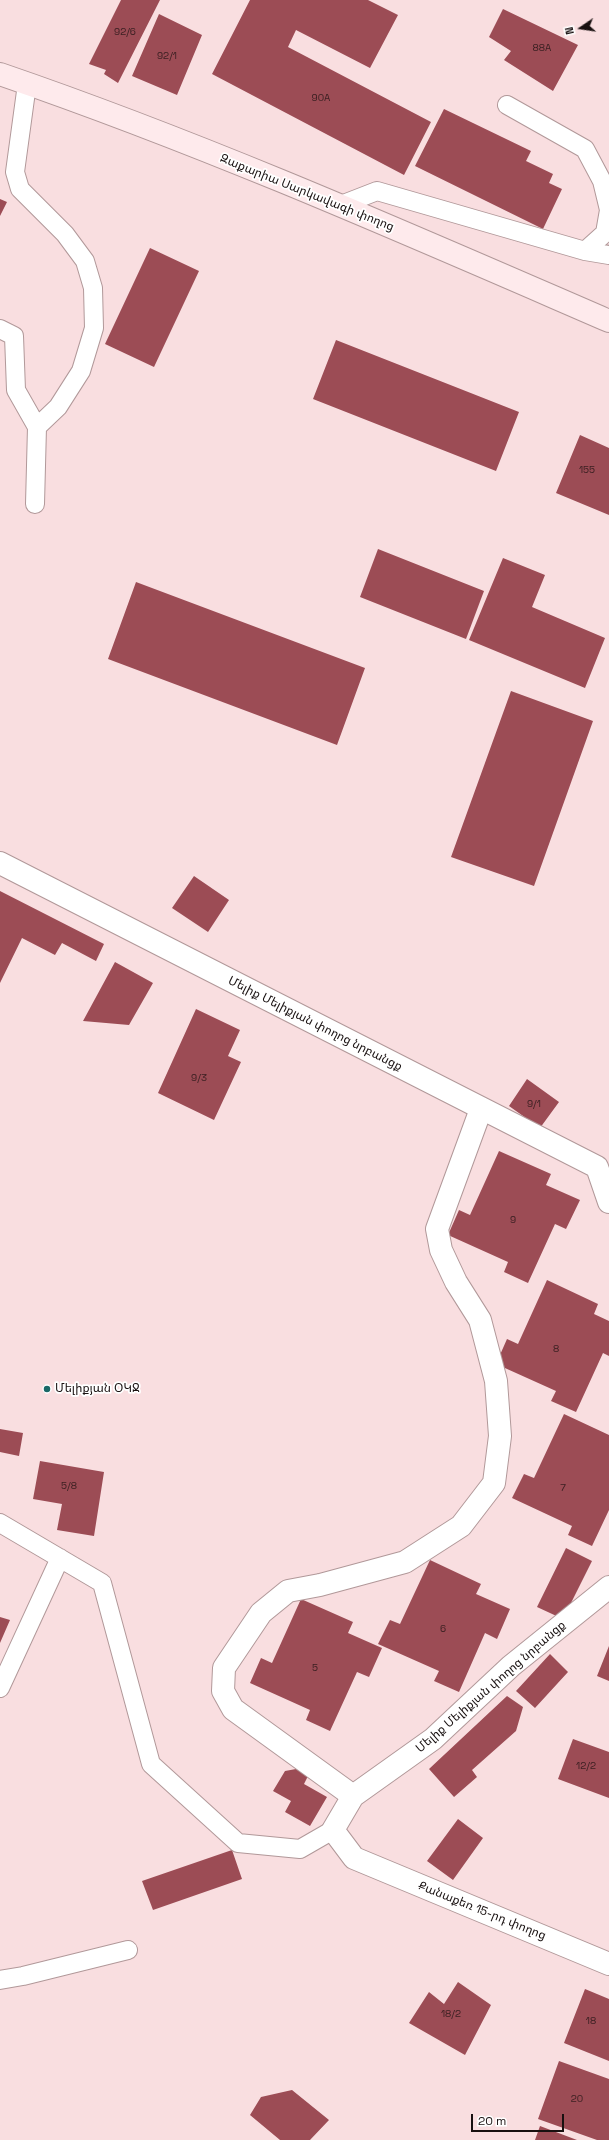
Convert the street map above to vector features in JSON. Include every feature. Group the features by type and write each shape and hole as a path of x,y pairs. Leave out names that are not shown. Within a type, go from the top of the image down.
{"main road":[{"name":"Զաքարիա Սարկավագի փողոց","path":"0,74 88,105 341,205 609,321"}],"street":[{"name":"Մելիք Մելիքյան փողոց նրբանցք","path":"0,863 597,1167 609,1202"},
{"path":"353,1796 233,1709 223,1691 224,1668 261,1613 288,1591 320,1585 404,1562 461,1526 494,1483 500,1436 496,1381 480,1320 456,1282 441,1250 438,1229 481,1109"},
{"name":"Մելիք Մելիքյան փողոց նրբանցք","path":"333,1830 353,1796 433,1740 511,1666 609,1587"},
{"name":"Քանաքեռ 15-րդ փողոց","path":"333,1830 354,1858 609,1964"}],"lane":[{"path":"27,84 15,172 20,189 69,239 85,261 93,288 94,328 81,371 58,407 37,427"},
{"path":"508,105 585,150 598,174 609,210 605,233 585,251"},
{"path":"341,205 377,191 585,251 609,255"},
{"path":"0,329 14,336 16,390 37,427 35,504"},
{"path":"0,1523 102,1583 151,1764 238,1843 300,1848 333,1830"},
{"path":"0,1688 60,1558"},
{"path":"0,1980 23,1976 128,1950"}],"building":[{"path":"121,0 160,0 118,83 104,74 106,70 89,64"},
{"path":"250,0 368,0 398,15 370,68 296,30 288,47 431,122 404,175 212,74"},
{"path":"503,9 578,45 553,91 504,60 511,51 489,37"},
{"path":"159,14 202,35 177,95 132,76"},
{"path":"444,109 531,151 526,161 553,174 549,183 562,189 543,229 415,166"},
{"path":"0,199 7,202 0,216"},
{"path":"150,248 199,271 154,367 105,344"},
{"path":"336,340 519,412 496,471 313,399"},
{"path":"580,435 609,448 609,515 556,493"},
{"path":"378,549 484,591 466,639 360,597"},
{"path":"503,558 545,575 532,607 605,638 585,688 469,640"},
{"path":"136,582 365,668 337,745 108,659"},
{"path":"511,691 593,721 534,886 451,857"},
{"path":"194,876 229,900 208,932 172,908"},
{"path":"0,891 104,944 96,961 62,943 55,955 22,938 0,983"},
{"path":"115,962 153,983 129,1025 83,1021"},
{"path":"196,1009 240,1030 228,1056 241,1062 214,1120 158,1093"},
{"path":"527,1079 559,1102 540,1128 509,1106"},
{"path":"499,1151 551,1174 546,1185 580,1200 566,1229 555,1224 528,1283 504,1272 508,1262 448,1235 459,1210 470,1215"},
{"path":"547,1280 598,1304 594,1314 609,1321 609,1356 603,1353 576,1412 551,1401 556,1391 496,1364 507,1339 518,1344"},
{"path":"564,1414 609,1435 609,1510 592,1546 568,1535 572,1526 512,1498 524,1474 534,1478"},
{"path":"0,1429 23,1433 19,1456 0,1452"},
{"path":"40,1461 104,1472 94,1536 57,1530 62,1504 33,1499"},
{"path":"566,1548 592,1561 563,1619 537,1607"},
{"path":"430,1560 481,1584 476,1594 510,1609 497,1639 485,1633 459,1692 434,1681 439,1671 378,1644 390,1620 400,1624"},
{"path":"301,1599 353,1622 348,1633 382,1648 369,1677 357,1672 330,1731 306,1720 310,1710 250,1683 261,1658 272,1663"},
{"path":"0,1617 10,1620 0,1643"},
{"path":"609,1646 609,1681 597,1676"},
{"path":"550,1654 568,1672 535,1708 516,1691"},
{"path":"507,1696 523,1707 516,1731 472,1770 477,1777 454,1797 429,1769"},
{"path":"573,1739 609,1752 609,1798 558,1779"},
{"path":"296,1769 308,1776 304,1784 327,1797 310,1826 285,1812 291,1801 273,1791 285,1771"},
{"path":"458,1819 483,1838 453,1880 427,1861"},
{"path":"232,1850 242,1879 153,1910 142,1881"},
{"path":"458,1982 491,2005 465,2055 409,2023 429,1992 444,2004"},
{"path":"585,1989 609,1999 609,2061 564,2043"},
{"path":"559,2061 609,2079 609,2140 597,2140 538,2119"},
{"path":"292,2090 329,2120 310,2140 280,2140 250,2115 261,2097"},
{"path":"540,2126 577,2140 535,2140"}],"place":[{"name":"Մելիքյան ՕԿՋ","path":"47,1389"}]}
